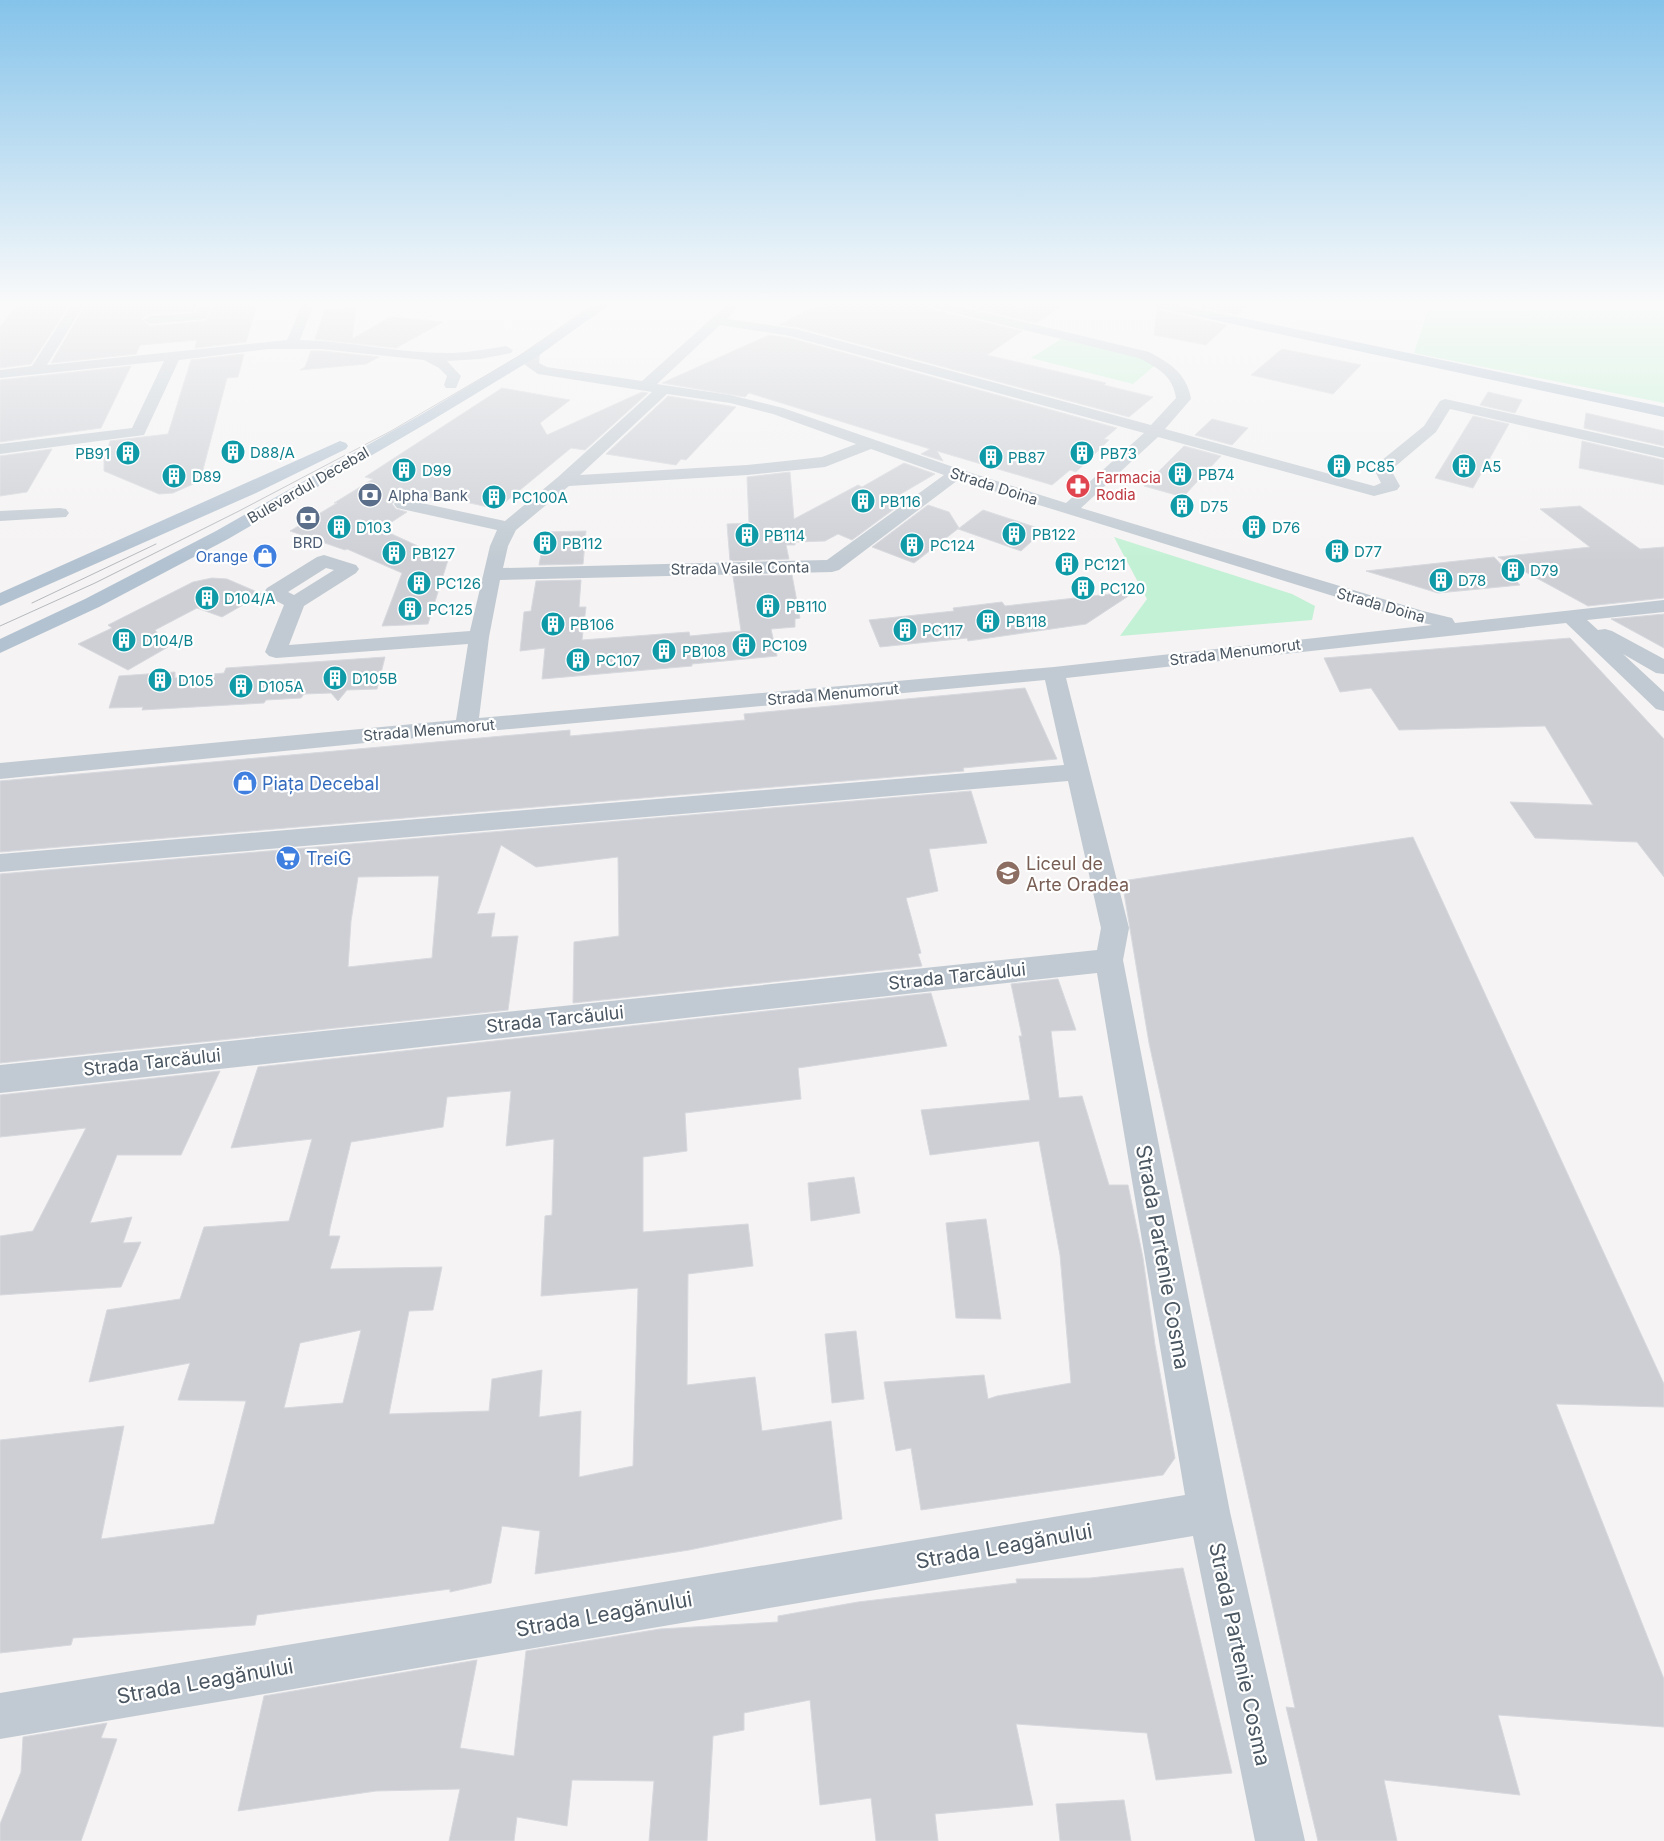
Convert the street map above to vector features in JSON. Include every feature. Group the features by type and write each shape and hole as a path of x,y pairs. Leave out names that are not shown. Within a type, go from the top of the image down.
{"main road":[{"name":"Bulevardul Decebal","path":"380,425 442,390"},
{"name":"Bulevardul Decebal","path":"4,646 92,603 222,535 472,390"},
{"path":"1561,390 1664,412"},
{"name":"Bulevardul Decebal","path":"0,600 250,489 354,438"}],"street":[{"path":"0,449 138,432 158,390"},
{"path":"466,726 479,637 492,574 499,546 508,527 564,481 652,390"},
{"name":"Strada Doina","path":"673,390 730,399 802,418 956,474 1070,510 1418,616 1466,626"},
{"path":"1001,390 1374,491 1391,486 1382,469 1430,429 1444,404 1456,405 1664,453"},
{"path":"1070,510 1154,432 1184,399 1183,390"},
{"path":"564,481 747,470 825,462 871,444"},
{"name":"Strada Vasile Conta","path":"492,574 832,566 956,474"},
{"path":"403,504 508,527"},
{"path":"0,516 60,513"},
{"path":"1331,590 1345,605 1348,625"},
{"path":"295,603 276,652 479,637"},
{"name":"Strada Menumorut","path":"0,771 466,726 1054,673 1348,625 1466,626 1664,606"},
{"path":"1571,616 1664,668"},
{"path":"1571,616 1664,704"},
{"name":"Strada Partenie Cosma","path":"1054,673 1114,928 1109,960 1209,1512 1280,1841"},
{"path":"1664,694 1664,704"},
{"path":"0,863 1078,772"},
{"name":"Strada Tarcăului","path":"0,1079 1109,960"},
{"name":"Strada Leagănului","path":"0,1716 1209,1512"}],"green space":[{"path":"1599,390 1664,390 1664,403"},
{"path":"1114,537 1292,594 1315,606 1312,620 1120,636 1147,599"}],"building":[{"path":"0,390 119,390 101,428 0,442"},
{"path":"182,390 224,390 200,481 173,493 159,494 104,471 104,460 110,441 168,434"},
{"path":"499,390 513,390 570,400 540,423 547,435 642,392 648,393 585,450 571,448 497,509 434,495 424,502 403,497 396,499 392,504 396,509 407,512 381,529 448,560 428,624 382,626 402,573 347,549 345,550 290,531 373,479 365,477"},
{"path":"703,390 979,390 1117,428 1104,439 1109,440 1076,472 1070,470 1052,485 937,451 943,461 921,454 930,449 749,393 745,397"},
{"path":"1029,390 1124,390 1153,397 1129,417"},
{"path":"1315,390 1337,390 1333,394"},
{"path":"1488,392 1522,400 1515,413 1480,405"},
{"path":"668,396 736,407 686,460 681,459 676,465 606,454"},
{"path":"1586,413 1664,431 1664,446 1584,428"},
{"path":"1473,416 1509,424 1473,488 1435,478"},
{"path":"1212,419 1248,428 1232,445 1195,435"},
{"path":"1582,441 1664,460 1664,485 1579,468"},
{"name":"PB74","path":"1184,446 1221,456 1183,497 1144,486"},
{"path":"52,449 27,492 0,496 0,456"},
{"path":"904,463 935,474 899,495 909,498 852,540 838,534 825,541 795,542 795,545 786,545 789,559 730,561 727,524 749,523 747,477 790,472 794,519 858,485 862,487"},
{"path":"928,505 949,512 959,528 914,563 872,547"},
{"path":"1580,506 1640,549 1664,547 1664,598 1588,606 1498,557 1590,547 1540,509"},
{"name":"PB122","path":"983,510 1044,530 1021,551 958,529"},
{"path":"586,531 583,564 539,565 545,532"},
{"name":"D78","path":"1494,557 1520,585 1438,593 1366,571"},
{"path":"792,575 800,618 795,619 795,627 771,629 777,656 692,664 692,666 542,679 545,648 520,651 524,612 531,611 536,581 581,580 579,607 586,607 582,640 689,632 690,636 741,631 733,576"},
{"path":"212,578 227,579 262,594 222,617 197,608 155,630 168,647 128,670 78,644 112,628 108,625 193,582"},
{"path":"1136,591 1086,624 968,641 967,638 880,647 869,620 954,611 953,608 1002,602 1005,606"},
{"path":"1664,614 1664,648 1611,619"},
{"path":"1570,638 1664,739 1664,877 1637,842 1535,838 1510,802 1593,805 1545,726 1399,730 1371,688 1340,692 1324,658"},
{"path":"385,657 377,689 347,690 338,701 331,693 304,694 301,698 266,700 264,703 142,710 143,707 109,708 119,676 175,672 175,678 224,673 226,668"},
{"path":"1025,688 1057,759 963,768 964,771 0,852 0,781 570,730 570,736 745,720 744,714"},
{"path":"971,791 987,843 929,849 938,891 906,898 921,953 918,954 922,966 573,1003 574,942 619,936 618,857 536,867 501,845 477,914 495,913 491,937 518,936 508,1010 0,1063 0,874","holes":["439,876 432,958 348,967 351,921 358,877"]},
{"path":"1413,837 1664,1384 1664,1407 1556,1404 1664,1679 1664,1727 1498,1715 1520,1795 1384,1780 1397,1841 1318,1841 1286,1707 1295,1708 1149,1043 1122,881"},
{"path":"1058,979 1076,1030 1051,1031 1059,1098 1082,1096 1109,1185 1128,1185 1143,1258 1155,1345 1175,1458 1163,1475 921,1510 911,1448 896,1451 884,1382 984,1375 988,1399 1071,1383 1060,1255 1039,1141 930,1155 921,1110 1030,1100 1019,1036 1022,1036 1011,984"},
{"path":"931,993 947,1046 798,1068 801,1099 685,1113 687,1151 643,1157 643,1232 748,1224 753,1266 688,1274 687,1385 755,1377 762,1431 831,1421 842,1519 689,1550 535,1574 540,1531 502,1526 491,1583 450,1592 450,1589 257,1615 255,1625 73,1638 71,1645 0,1653 0,1440 124,1426 101,1539 214,1524 246,1401 178,1400 190,1363 89,1382 107,1310 180,1299 204,1227 289,1221 312,1139 231,1148 258,1067","holes":["511,1091 506,1146 554,1139 552,1215 545,1216 541,1296 638,1288 633,1466 579,1477 581,1411 539,1417 542,1370 492,1379 489,1411 389,1414 409,1311 433,1310 442,1267 330,1269 340,1236 329,1236 330,1228 351,1142 443,1127 447,1097","361,1330 343,1403 284,1408 300,1343"]},
{"path":"220,1071 181,1155 117,1155 90,1223 132,1217 123,1243 141,1242 121,1287 0,1295 0,1236 33,1231 86,1128 0,1137 0,1095"},
{"path":"854,1177 860,1213 811,1221 808,1183"},
{"path":"986,1219 1001,1319 956,1318 946,1223"},
{"path":"856,1331 864,1399 832,1403 825,1334"},
{"path":"1183,1568 1232,1773 1156,1780 1147,1733 1016,1724 1033,1805 935,1814 938,1841 876,1841 871,1798 820,1805 810,1700 744,1713 744,1730 713,1736 707,1841 649,1841 654,1781 572,1780 567,1826 517,1817 514,1841 449,1841 460,1789 376,1791 238,1811 264,1696 477,1660 460,1748 514,1756 526,1651 660,1629 778,1622 778,1616 858,1602 1017,1583 1016,1579 1090,1578"},
{"path":"107,1723 101,1738 117,1739 81,1841 0,1841 0,1824 21,1772 23,1737"},
{"path":"1124,1800 1131,1841 1060,1841 1056,1804"}],"tram line":[{"path":"0,626 95,583 239,511 391,431 461,390"},
{"path":"32,603 156,544"}],"place":[{"name":"D88/A","path":"233,452"},
{"name":"PB91","path":"128,453"},
{"name":"PB73","path":"1082,453"},
{"name":"PB87","path":"991,457"},
{"name":"PC85","path":"1339,466"},
{"name":"A5","path":"1464,466"},
{"name":"D99","path":"404,470"},
{"name":"PB74","path":"1180,474"},
{"name":"D89","path":"174,476"},
{"name":"Farmacia Rodia","path":"1078,486"},
{"name":"Alpha Bank","path":"370,495"},
{"name":"PC100A","path":"494,497"},
{"name":"PB116","path":"863,501"},
{"name":"D75","path":"1182,506"},
{"name":"BRD","path":"308,518"},
{"name":"D103","path":"339,527"},
{"name":"D76","path":"1254,527"},
{"name":"PB122","path":"1014,534"},
{"name":"PB114","path":"747,535"},
{"name":"PB112","path":"545,543"},
{"name":"PC124","path":"912,545"},
{"name":"D77","path":"1337,551"},
{"name":"PB127","path":"394,553"},
{"name":"Orange","path":"265,556"},
{"name":"PC121","path":"1067,564"},
{"name":"D79","path":"1513,570"},
{"name":"D78","path":"1441,580"},
{"name":"PC126","path":"419,583"},
{"name":"PC120","path":"1083,588"},
{"name":"D104/A","path":"207,598"},
{"name":"PB110","path":"768,606"},
{"name":"PC125","path":"410,609"},
{"name":"PB118","path":"988,621"},
{"name":"PB106","path":"553,624"},
{"name":"PC117","path":"905,630"},
{"name":"D104/B","path":"124,640"},
{"name":"PC109","path":"744,645"},
{"name":"PB108","path":"664,651"},
{"name":"PC107","path":"578,660"},
{"name":"D105B","path":"335,678"},
{"name":"D105","path":"160,680"},
{"name":"D105A","path":"241,686"},
{"name":"Piața Decebal","path":"245,783"},
{"name":"TreiG","path":"288,858"},
{"name":"Liceul de Arte Oradea","path":"1008,873"}]}
